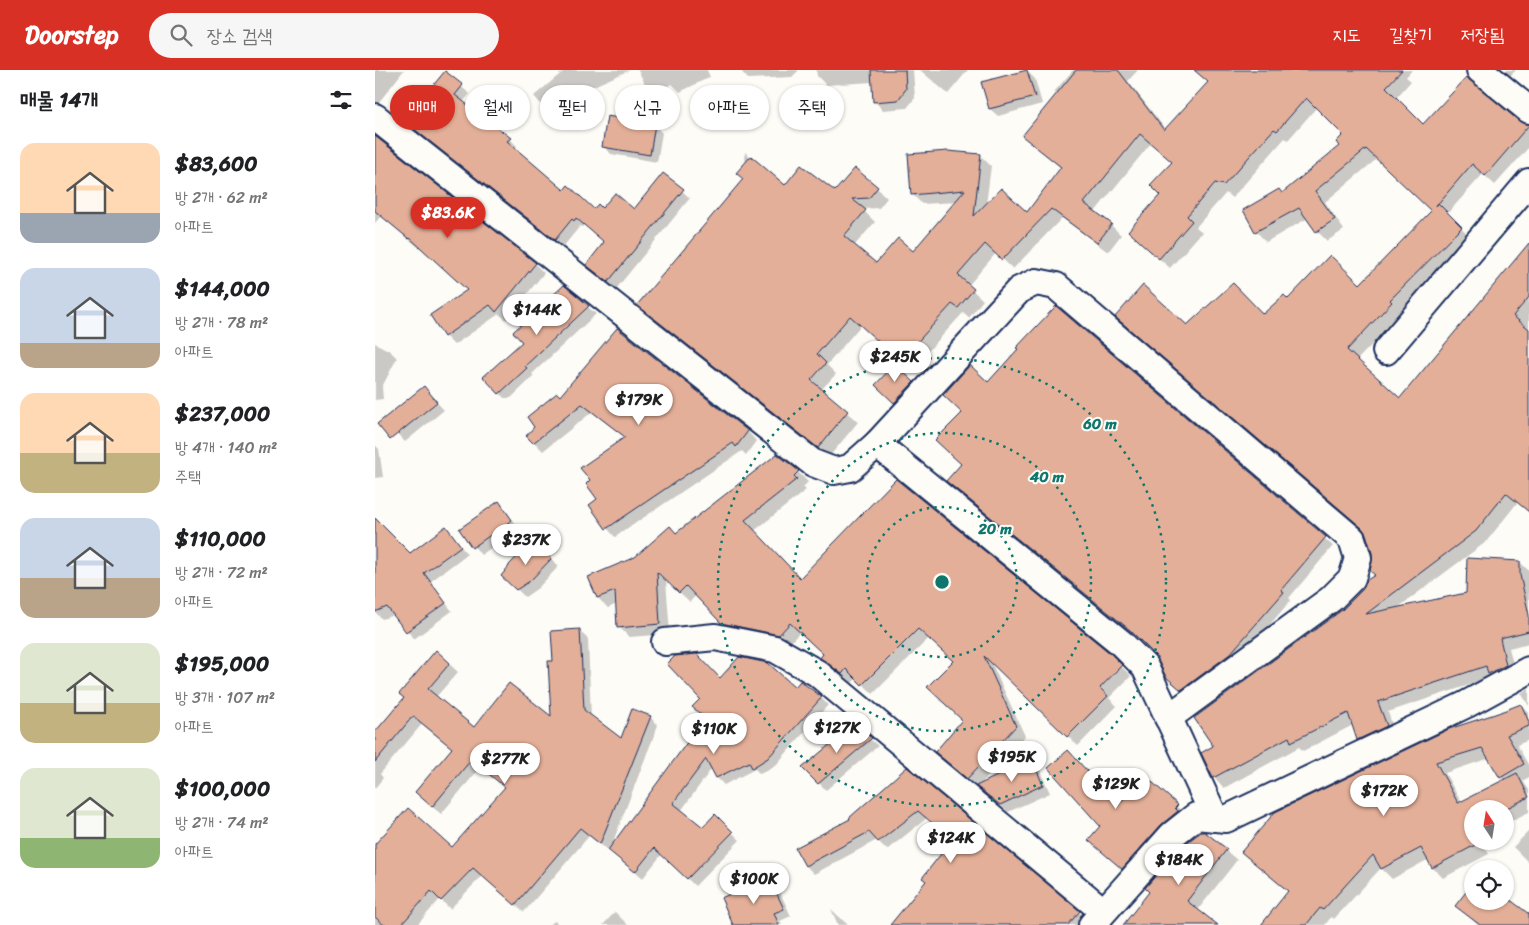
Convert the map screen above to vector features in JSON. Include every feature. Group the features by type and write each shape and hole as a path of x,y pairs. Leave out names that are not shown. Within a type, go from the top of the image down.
{"street":[{"path":"1480,70 1529,110"},
{"path":"375,117 813,464 834,471 850,468 877,444 1019,290 1036,282 1055,286 1352,539 1359,558 1352,578 1331,599 1167,718"},
{"path":"1386,351 1529,182"},
{"path":"877,444 1120,642 1145,666 1167,718 1215,818"},
{"path":"665,642 715,637 775,648 817,673 1098,918 1172,836 1196,816 1226,819 1467,704 1529,670"}],"building":[{"path":"871,70 905,70 906,89 898,100 873,102"},
{"path":"1027,70 1035,97 989,109 981,82"},
{"path":"1076,70 1118,70 1164,130 1208,82 1194,70 1402,70 1386,87 1423,124 1467,77 1520,122 1529,125 1485,176 1472,164 1438,203 1462,227 1390,300 1392,302 1347,350 1400,398 1529,243 1529,297 1513,316 1529,329 1529,512 1506,493 1476,531 1366,614 1466,593 1467,558 1520,561 1520,575 1529,615 1529,631 1500,638 1506,665 1488,674 1486,666 1378,702 1387,726 1357,740 1348,713 1291,742 1289,737 1213,778 1201,753 1213,746 1194,718 1342,610 1363,589 1367,580 1375,575 1370,571 1372,553 1362,528 1115,317 1143,285 1187,325 1233,283 1263,314 1284,295 1288,299 1330,255 1360,284 1431,211 1366,149 1315,191 1335,219 1316,232 1299,208 1255,232 1243,210 1279,189 1282,193 1339,146 1336,142 1343,135 1306,98 1277,131 1274,129 1224,185 1215,183 1187,216 1192,221 1159,259 1128,231 1160,195 1150,185 1172,162 1140,134 1084,203 1112,224 1097,243 1051,209 1002,260 985,244 958,275 974,289 958,308 952,304 900,361 850,316 817,354 826,363 811,380 848,411 818,448 637,305 743,179 736,173 751,156 785,185 801,165 835,191 855,168 878,187 869,198 852,199 866,210 844,236 876,263 898,238 913,251 965,190 911,195 908,154 948,151 981,154 974,216 1001,188 1027,212 1061,167 1022,136"},
{"path":"445,71 463,85 455,95 455,85 434,85"},
{"path":"455,95 465,103 465,130 501,130 511,138 507,141 564,190 568,185 594,209 598,204 602,208 615,193 634,209 663,173 684,189 608,282 586,265 604,242 576,218 574,221 572,219 555,240 415,130 455,130"},
{"path":"607,116 615,117 615,130 654,130 650,155 602,147"},
{"path":"375,136 536,263 496,312 490,305 444,337 430,315 467,290 410,238 375,211"},
{"path":"564,285 589,306 525,366 527,368 499,394 483,377 522,342 513,332"},
{"path":"1056,306 1326,537 1281,590 1284,592 1230,654 1181,690 1166,677 1156,656 1130,630 946,481 961,464 935,440 962,413 943,395 970,365 988,382 1018,349 1016,348"},
{"path":"617,328 748,431 736,447 733,443 606,529 589,505 597,499 586,484 590,480 580,468 625,437 582,404 533,443 526,436 534,427 527,417 557,393 560,396"},
{"path":"895,364 914,382 894,403 875,385"},
{"path":"424,386 437,402 390,440 377,424"},
{"path":"777,454 799,471 794,476 797,479 745,520 800,578 896,479 1110,653 1122,665 1100,688 1108,696 1067,737 984,656 1016,726 967,779 935,752 962,720 927,687 953,661 918,629 862,685 846,669 842,674 820,658 823,654 790,623 779,635 721,623 686,586 679,593 657,572 660,624 617,628 615,591 597,598 588,577 635,557 670,526 676,533"},
{"path":"499,501 512,520 472,548 459,529"},
{"path":"375,518 410,553 446,526 461,546 424,573 446,603 406,632 387,607 375,612"},
{"path":"533,540 552,558 530,581 516,590 501,576"},
{"path":"580,629 584,710 621,738 632,709 651,716 600,844 580,828 515,905 473,868 441,901 431,891 401,925 384,925 375,917 375,844 408,808 452,847 505,787 471,760 432,807 415,792 452,748 413,716 375,762 375,732 404,698 399,694 436,650 450,663 428,689 474,727 509,683 551,716 548,661 553,661 551,631"},
{"path":"697,654 720,678 739,657 768,663 795,687 800,681 822,697 768,758 752,768 749,762 716,778 706,759 673,803 703,827 715,814 733,832 687,879 654,848 635,872 608,850 705,718 692,707 700,699 667,664 675,656"},
{"path":"1521,704 1529,726 1507,735 1524,764 1500,778 1482,748 1436,762 1458,803 1517,773 1529,797 1514,804 1514,800 1464,800 1464,850 1466,850 1432,868 1421,848 1381,869 1373,855 1323,910 1320,908 1306,925 1261,925 1288,891 1241,852 1275,812 1449,729"},
{"path":"854,724 872,738 818,784 802,768"},
{"path":"1068,750 1118,805 1144,775 1178,805 1175,808 1178,811 1161,825 1122,869 1088,840 1100,826 1048,768"},
{"path":"1032,759 1043,785 1000,805 976,786"},
{"path":"907,767 1080,911 1068,925 890,925 926,881 922,878 952,840 918,811 878,842 869,832 805,866 795,848 850,819"},
{"path":"1201,832 1205,832 1227,849 1187,901 1218,925 1123,925 1149,892 1145,888 1182,846"},
{"path":"769,877 784,909 774,913 779,925 733,925 721,898"},
{"path":"1464,894 1464,910 1514,910 1514,903 1529,914 1529,925 1480,925 1455,906"}]}
